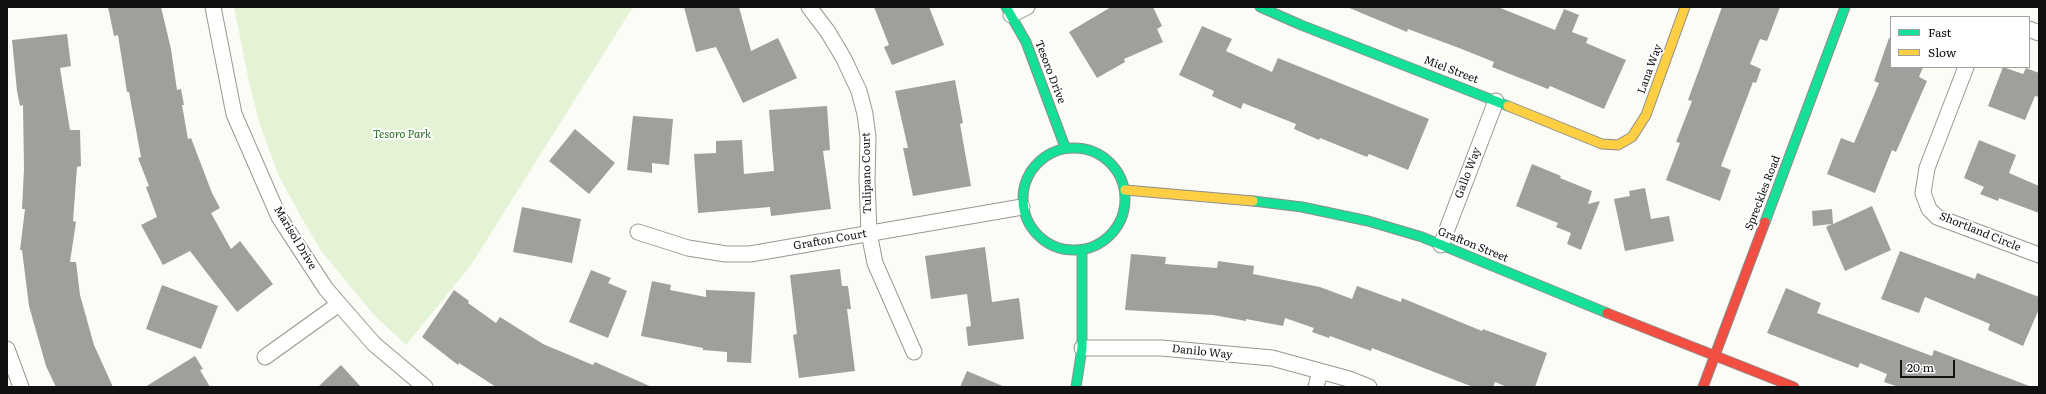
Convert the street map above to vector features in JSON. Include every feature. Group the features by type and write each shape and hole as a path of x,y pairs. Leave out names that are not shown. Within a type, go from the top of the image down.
{"street":[{"name":"Marisol Drive","path":"212,7 234,114 279,217 326,289 374,344 425,387"},
{"name":"Tulipano Court","path":"808,7 828,32 844,59 859,91 868,137 867,179 869,233 875,263 914,352"},
{"path":"1009,11 1027,7"},
{"name":"Miel Street","path":"1260,7 1301,25 1602,144 1618,145 1632,137"},
{"name":"Lana Way","path":"1632,137 1646,115 1685,7"},
{"name":"Spreckles Road","path":"1703,387 1845,7"},
{"name":"Tesoro Drive","path":"1009,11 1026,42 1065,147"},
{"name":"Shortland Circle","path":"1966,68 1926,168 1922,193 1929,209 1937,217 2039,255"},
{"name":"Gallo Way","path":"1441,245 1496,101"},
{"path":"1065,147 1082,148 1104,156 1119,173 1125,190 1124,210 1116,229 1100,243 1082,250 1064,249 1043,240 1030,227 1022,207 1023,185 1031,168 1047,154 1065,147"},
{"name":"Grafton Street","path":"1125,190 1207,196 1302,207 1368,221 1441,245 1794,387"},
{"name":"Grafton Court","path":"638,232 667,243 726,254 750,254 1022,207"},
{"path":"1076,387 1082,348 1082,250"},
{"path":"265,357 340,304"},
{"name":"Danilo Way","path":"1082,348 1161,348 1272,358 1320,371 1369,387"},
{"path":"7,349 21,387"},
{"path":"1316,387 1320,371"}],"green space":[{"name":"Tesoro Park","path":"234,7 633,7 471,265 406,345 373,314 322,252 278,174 260,125 249,82"}],"building":[{"path":"108,7 161,7 171,49 177,90 181,89 184,105 182,105 188,139 191,138 212,193 220,208 211,213 231,249 240,241 273,284 237,312 190,251 163,265 141,225 157,217 146,187 149,186 138,158 141,157 129,92 127,92 118,35 114,36"},
{"path":"684,7 739,7 751,51 778,38 797,78 743,103 716,47 696,52"},
{"path":"874,7 929,7 944,45 892,65 884,47 889,45"},
{"path":"1111,7 1153,7 1162,26 1157,29 1163,42 1124,59 1125,62 1097,78 1069,32"},
{"path":"1347,7 1498,7 1555,30 1564,9 1579,15 1572,32 1588,38 1586,43 1626,60 1604,109 1550,86 1548,89 1492,67 1494,62 1459,48 1408,29 1407,32"},
{"path":"1722,7 1780,7 1767,41 1760,39 1750,64 1761,69 1756,83 1753,82 1721,166 1731,170 1720,201 1666,180 1680,143 1676,142 1692,101 1688,100"},
{"path":"1202,26 1232,39 1226,51 1272,72 1278,58 1429,119 1408,170 1369,154 1367,157 1320,138 1319,140 1294,129 1296,124 1243,103 1241,109 1212,96 1214,91 1179,75"},
{"path":"67,34 71,66 60,68 70,130 80,130 81,166 77,167 73,221 76,222 70,262 76,262 80,295 94,345 113,387 56,387 46,366 29,306 22,250 20,250 25,209 22,209 24,169 23,105 20,106 17,91 12,40"},
{"path":"1889,38 1890,68 1923,68 1919,77 1927,81 1896,152 1892,150 1875,193 1827,174 1841,138 1854,143 1879,83 1874,81"},
{"path":"2003,68 2023,74 2026,68 2039,73 2039,97 2035,96 2025,120 1988,106"},
{"path":"955,80 963,123 960,124 971,186 913,196 903,148 908,148 895,91"},
{"path":"827,106 830,150 823,151 831,209 771,216 770,207 698,213 694,154 716,153 716,141 742,140 744,174 774,171 769,110"},
{"path":"633,116 673,119 669,165 652,163 652,173 627,170"},
{"path":"575,129 615,163 589,194 549,161"},
{"path":"1979,140 2016,155 2009,173 2039,186 2039,213 1999,198 1998,201 1980,194 1984,187 1964,178"},
{"path":"1532,164 1561,176 1560,178 1592,191 1588,204 1600,201 1581,250 1567,244 1571,233 1556,227 1558,223 1516,206"},
{"path":"1645,188 1651,219 1669,216 1674,241 1625,251 1614,199 1630,196 1629,191"},
{"path":"1872,206 1891,250 1845,271 1826,227 1832,224 1813,226 1812,211 1832,209 1833,224"},
{"path":"522,207 581,219 572,263 513,252"},
{"path":"985,247 992,302 1019,298 1024,339 968,346 966,327 971,326 967,294 931,299 925,256"},
{"path":"1900,251 1975,279 1977,273 2039,297 2039,309 2023,346 1988,330 1990,324 1925,297 1919,313 1881,299"},
{"path":"1131,254 1166,257 1165,264 1217,268 1218,261 1254,266 1253,274 1320,287 1352,299 1357,286 1401,302 1402,298 1482,331 1483,329 1547,353 1535,387 1507,387 1495,382 1493,387 1473,387 1372,348 1371,351 1330,336 1329,338 1312,332 1314,328 1285,318 1283,326 1213,315 1125,310"},
{"path":"840,269 842,286 848,286 851,309 847,309 855,371 799,378 793,335 797,334 790,275"},
{"path":"591,270 611,278 608,283 627,291 608,338 569,322"},
{"path":"652,281 671,285 670,290 706,297 706,290 755,292 751,363 727,362 727,352 703,350 703,348 641,336"},
{"path":"162,285 218,306 201,349 146,329"},
{"path":"1786,288 1821,303 1817,313 1932,356 1934,350 2032,387 1899,387 1884,382 1887,374 1860,363 1858,368 1767,333"},
{"path":"454,290 469,301 468,303 496,323 500,317 543,344 593,365 595,362 652,387 496,387 459,363 458,365 422,337"},
{"path":"195,356 203,369 200,370 210,387 145,387"},
{"path":"341,365 361,387 318,387"},
{"path":"967,371 1005,387 960,387"}],"traffic: fast":[{"path":"1006,7 1026,42 1065,147"},
{"path":"1260,7 1301,25 1508,106"},
{"path":"1765,222 1845,7"},
{"path":"1074,148 1094,152 1102,156 1110,163 1117,171 1121,179 1125,199 1121,219 1117,227 1110,235 1102,242 1094,246 1074,250 1054,246 1046,242 1038,235 1031,227 1027,219 1023,199 1027,179 1031,171 1038,163 1046,156 1054,152 1074,148"},
{"path":"1253,201 1302,207 1368,221 1422,237 1607,313"},
{"path":"1076,387 1082,348 1082,250"}],"traffic: slow":[{"path":"1508,106 1602,144 1618,145 1632,137 1646,115 1685,7"},
{"path":"1125,190 1253,201"}],"traffic: jam":[{"path":"1703,387 1765,222"},
{"path":"1607,313 1794,387"}]}
